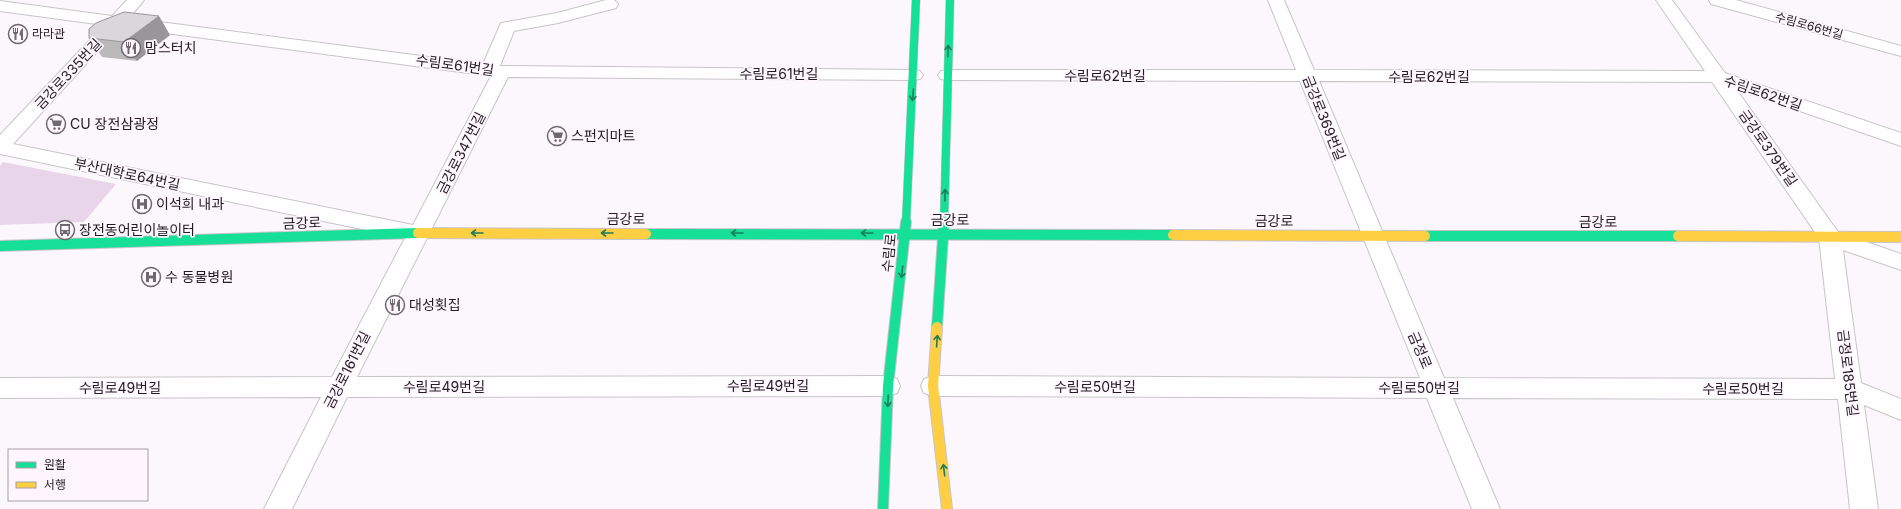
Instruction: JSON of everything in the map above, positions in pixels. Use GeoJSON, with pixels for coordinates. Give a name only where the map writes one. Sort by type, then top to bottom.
{"type":"FeatureCollection","features":[{"type":"Feature","properties":{"kind":"main road","name":"수림로"},"geometry":{"type":"LineString","coordinates":[[884,509],[888,386],[906,234],[906,191],[914,75],[916,0]]}},
{"type":"Feature","properties":{"kind":"main road"},"geometry":{"type":"LineString","coordinates":[[947,509],[933,386],[944,234],[950,0]]}},
{"type":"Feature","properties":{"kind":"main road","name":"금강로"},"geometry":{"type":"LineString","coordinates":[[0,246],[420,234],[1901,237]]}},
{"type":"Feature","properties":{"kind":"street","name":"금강로335번길"},"geometry":{"type":"LineString","coordinates":[[0,148],[136,0]]}},
{"type":"Feature","properties":{"kind":"street","name":"금강로369번길"},"geometry":{"type":"LineString","coordinates":[[1276,0],[1372,236]]}},
{"type":"Feature","properties":{"kind":"street","name":"금강로379번길"},"geometry":{"type":"LineString","coordinates":[[1664,0],[1830,237]]}},
{"type":"Feature","properties":{"kind":"street","name":"수림로66번길"},"geometry":{"type":"LineString","coordinates":[[1717,0],[1901,51]]}},
{"type":"Feature","properties":{"kind":"street","name":"금강로347번길"},"geometry":{"type":"LineString","coordinates":[[420,234],[496,71],[507,27],[558,18],[610,4]]}},
{"type":"Feature","properties":{"kind":"street","name":"수림로61번길"},"geometry":{"type":"LineString","coordinates":[[0,6],[496,71],[914,75]]}},
{"type":"Feature","properties":{"kind":"street","name":"수림로62번길"},"geometry":{"type":"LineString","coordinates":[[947,75],[1718,77],[1901,140]]}},
{"type":"Feature","properties":{"kind":"street","name":"부산대학로64번길"},"geometry":{"type":"LineString","coordinates":[[0,148],[420,234]]}},
{"type":"Feature","properties":{"kind":"street","name":"금강로161번길"},"geometry":{"type":"LineString","coordinates":[[278,509],[338,388],[420,234]]}},
{"type":"Feature","properties":{"kind":"street","name":"금정로"},"geometry":{"type":"LineString","coordinates":[[1372,236],[1486,509]]}},
{"type":"Feature","properties":{"kind":"street"},"geometry":{"type":"LineString","coordinates":[[1830,237],[1901,262]]}},
{"type":"Feature","properties":{"kind":"street","name":"금정로185번길"},"geometry":{"type":"LineString","coordinates":[[1830,237],[1864,509]]}},
{"type":"Feature","properties":{"kind":"street","name":"수림로49번길"},"geometry":{"type":"LineString","coordinates":[[0,388],[888,386]]}},
{"type":"Feature","properties":{"kind":"street","name":"수림로50번길"},"geometry":{"type":"LineString","coordinates":[[933,386],[1850,389],[1901,410]]}},
{"type":"Feature","properties":{"kind":"shaded area"},"geometry":{"type":"Polygon","coordinates":[[[3,162],[116,184],[84,222],[0,225],[0,166],[3,162]]]}},
{"type":"Feature","properties":{"kind":"building"},"geometry":{"type":"Polygon","coordinates":[[[124,12],[159,16],[124,42],[89,38],[89,29],[96,23],[124,12]]]}},
{"type":"Feature","properties":{"kind":"traffic: fast"},"geometry":{"type":"LineString","coordinates":[[883,509],[888,386],[906,233],[916,0]]}},
{"type":"Feature","properties":{"kind":"traffic: fast"},"geometry":{"type":"LineString","coordinates":[[937,327],[944,234],[950,0]]}},
{"type":"Feature","properties":{"kind":"traffic: fast"},"geometry":{"type":"LineString","coordinates":[[0,246],[418,233]]}},
{"type":"Feature","properties":{"kind":"traffic: fast"},"geometry":{"type":"LineString","coordinates":[[646,234],[1173,235]]}},
{"type":"Feature","properties":{"kind":"traffic: fast"},"geometry":{"type":"LineString","coordinates":[[1425,236],[1678,236]]}},
{"type":"Feature","properties":{"kind":"traffic: slow"},"geometry":{"type":"LineString","coordinates":[[418,233],[646,234]]}},
{"type":"Feature","properties":{"kind":"traffic: slow"},"geometry":{"type":"LineString","coordinates":[[1173,235],[1425,236]]}},
{"type":"Feature","properties":{"kind":"traffic: slow"},"geometry":{"type":"LineString","coordinates":[[1678,236],[1901,237]]}},
{"type":"Feature","properties":{"kind":"traffic: slow"},"geometry":{"type":"LineString","coordinates":[[937,327],[933,386],[947,509]]}},
{"type":"Feature","properties":{"kind":"place","name":"라라관"},"geometry":{"type":"Point","coordinates":[18,34]}},
{"type":"Feature","properties":{"kind":"place","name":"맘스터치"},"geometry":{"type":"Point","coordinates":[131,48]}},
{"type":"Feature","properties":{"kind":"place","name":"CU 장전삼광정"},"geometry":{"type":"Point","coordinates":[56,124]}},
{"type":"Feature","properties":{"kind":"place","name":"스펀지마트"},"geometry":{"type":"Point","coordinates":[557,136]}},
{"type":"Feature","properties":{"kind":"place","name":"이석희 내과"},"geometry":{"type":"Point","coordinates":[142,204]}},
{"type":"Feature","properties":{"kind":"place","name":"장전동어린이놀이터"},"geometry":{"type":"Point","coordinates":[65,230]}},
{"type":"Feature","properties":{"kind":"place","name":"수 동물병원"},"geometry":{"type":"Point","coordinates":[151,277]}},
{"type":"Feature","properties":{"kind":"place","name":"대성횟집"},"geometry":{"type":"Point","coordinates":[395,305]}}]}
